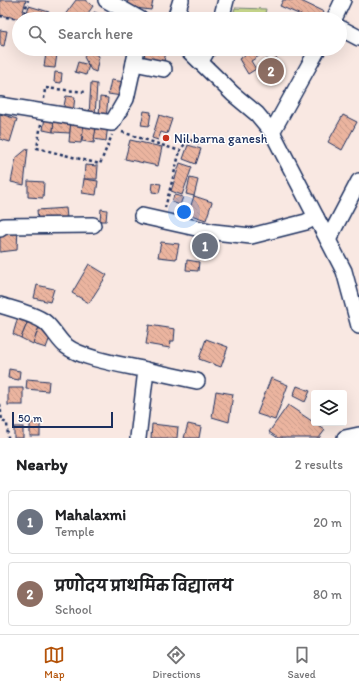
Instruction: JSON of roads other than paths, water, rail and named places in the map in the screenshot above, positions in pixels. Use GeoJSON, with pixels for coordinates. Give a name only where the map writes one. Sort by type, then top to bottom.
{"type":"FeatureCollection","features":[{"type":"Feature","properties":{"kind":"street"},"geometry":{"type":"LineString","coordinates":[[106,0],[124,12]]}},
{"type":"Feature","properties":{"kind":"street"},"geometry":{"type":"LineString","coordinates":[[177,12],[181,0]]}},
{"type":"Feature","properties":{"kind":"street"},"geometry":{"type":"LineString","coordinates":[[223,12],[226,0]]}},
{"type":"Feature","properties":{"kind":"street"},"geometry":{"type":"LineString","coordinates":[[337,12],[343,0]]}},
{"type":"Feature","properties":{"kind":"street"},"geometry":{"type":"LineString","coordinates":[[347,32],[359,38]]}},
{"type":"Feature","properties":{"kind":"street"},"geometry":{"type":"LineString","coordinates":[[0,105],[113,126],[126,98],[136,56],[164,70]]}},
{"type":"Feature","properties":{"kind":"street"},"geometry":{"type":"LineString","coordinates":[[205,56],[233,94],[257,114],[272,132],[344,271],[359,326]]}},
{"type":"Feature","properties":{"kind":"street"},"geometry":{"type":"LineString","coordinates":[[272,132],[314,56]]}},
{"type":"Feature","properties":{"kind":"street"},"geometry":{"type":"LineString","coordinates":[[328,240],[359,181]]}},
{"type":"Feature","properties":{"kind":"street"},"geometry":{"type":"LineString","coordinates":[[142,216],[214,232],[251,236],[306,222],[316,217]]}},
{"type":"Feature","properties":{"kind":"street"},"geometry":{"type":"LineString","coordinates":[[2,224],[93,225]]}},
{"type":"Feature","properties":{"kind":"street"},"geometry":{"type":"LineString","coordinates":[[0,305],[45,321],[57,334],[65,346],[85,355],[196,381]]}},
{"type":"Feature","properties":{"kind":"street"},"geometry":{"type":"LineString","coordinates":[[138,438],[146,370]]}},
{"type":"Feature","properties":{"kind":"street"},"geometry":{"type":"LineString","coordinates":[[345,438],[359,435]]}},
{"type":"Feature","properties":{"kind":"place","name":"प्रणोदय प्राथमिक विद्यालय"},"geometry":{"type":"Point","coordinates":[271,71]}},
{"type":"Feature","properties":{"kind":"place","name":"Nil barna ganesh"},"geometry":{"type":"Point","coordinates":[166,138]}},
{"type":"Feature","properties":{"kind":"place","name":"Mahalaxmi"},"geometry":{"type":"Point","coordinates":[205,246]}}]}
